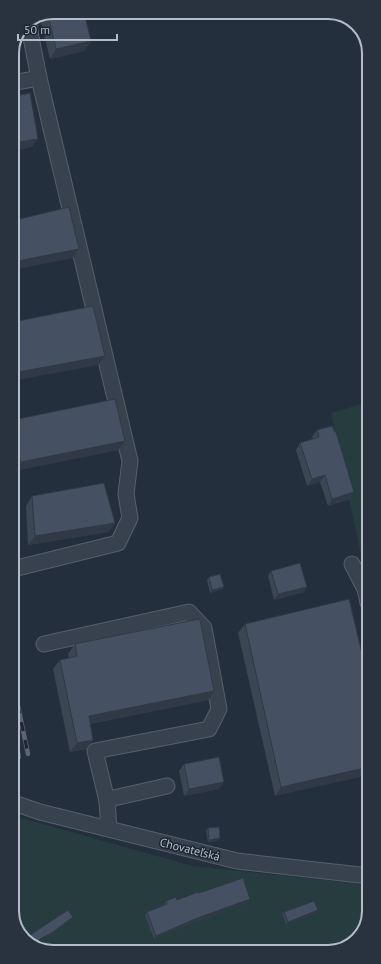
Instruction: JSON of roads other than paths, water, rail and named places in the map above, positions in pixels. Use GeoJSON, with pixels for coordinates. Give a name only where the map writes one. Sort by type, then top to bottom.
{"type":"FeatureCollection","features":[{"type":"Feature","properties":{"kind":"street"},"geometry":{"type":"LineString","coordinates":[[19,568],[118,543],[130,518],[126,494],[130,461],[39,78],[29,29]]}},
{"type":"Feature","properties":{"kind":"street"},"geometry":{"type":"LineString","coordinates":[[19,82],[39,78]]}},
{"type":"Feature","properties":{"kind":"street"},"geometry":{"type":"LineString","coordinates":[[352,564],[362,583]]}},
{"type":"Feature","properties":{"kind":"street"},"geometry":{"type":"LineString","coordinates":[[44,644],[189,612],[204,628],[219,710],[209,729],[95,751],[108,805]]}},
{"type":"Feature","properties":{"kind":"street"},"geometry":{"type":"LineString","coordinates":[[110,828],[107,802],[109,798],[167,786]]}},
{"type":"Feature","properties":{"kind":"street","name":"Chovateľská"},"geometry":{"type":"LineString","coordinates":[[19,803],[41,805],[110,828],[237,861],[362,875]]}},
{"type":"Feature","properties":{"kind":"railway"},"geometry":{"type":"LineString","coordinates":[[19,711],[28,754]]}}]}
